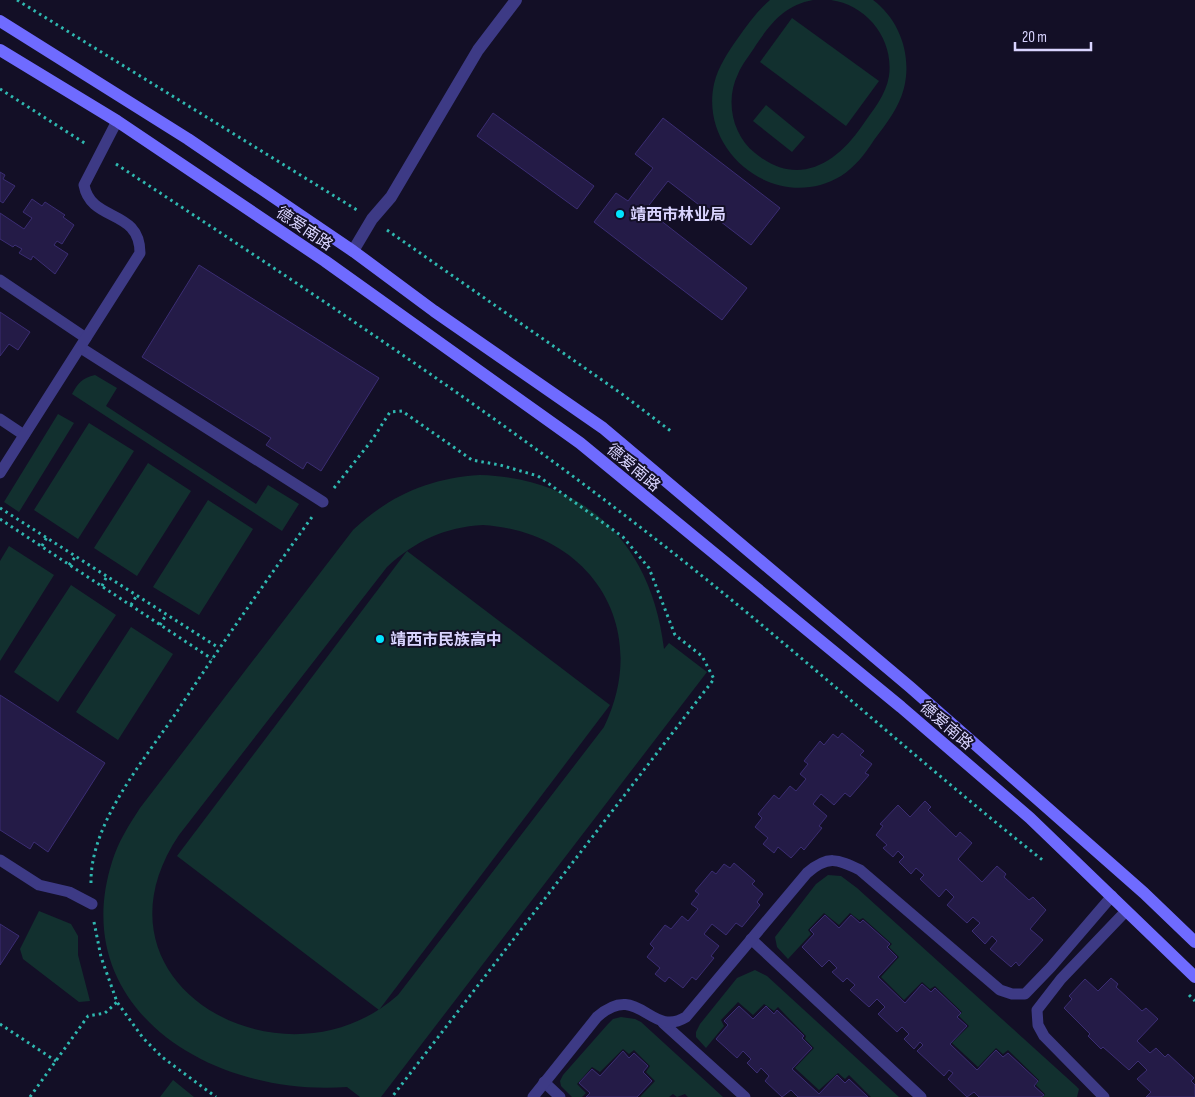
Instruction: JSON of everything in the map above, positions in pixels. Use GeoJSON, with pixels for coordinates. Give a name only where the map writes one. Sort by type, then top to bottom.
{"type":"FeatureCollection","features":[{"type":"Feature","properties":{"kind":"main road","name":"德爱南路"},"geometry":{"type":"LineString","coordinates":[[0,21],[188,139],[353,251],[434,311],[603,428],[910,687],[1144,893],[1195,942]]}},
{"type":"Feature","properties":{"kind":"main road","name":"德爱南路"},"geometry":{"type":"LineString","coordinates":[[0,50],[117,121],[325,261],[580,443],[901,707],[1030,818],[1195,977]]}},
{"type":"Feature","properties":{"kind":"street"},"geometry":{"type":"LineString","coordinates":[[353,251],[372,219],[391,197],[478,50],[516,0]]}},
{"type":"Feature","properties":{"kind":"lane"},"geometry":{"type":"LineString","coordinates":[[0,473],[140,253],[140,241],[134,228],[101,210],[86,196],[84,185],[117,121]]}},
{"type":"Feature","properties":{"kind":"lane"},"geometry":{"type":"LineString","coordinates":[[0,280],[84,343],[323,502]]}},
{"type":"Feature","properties":{"kind":"lane"},"geometry":{"type":"LineString","coordinates":[[0,419],[24,434]]}},
{"type":"Feature","properties":{"kind":"lane"},"geometry":{"type":"LineString","coordinates":[[663,1023],[676,1023],[686,1017],[812,868],[830,859],[843,862],[860,870],[1000,990],[1012,994],[1025,994],[1051,967],[1112,896]]}},
{"type":"Feature","properties":{"kind":"lane"},"geometry":{"type":"LineString","coordinates":[[0,860],[39,885],[69,892],[92,904]]}},
{"type":"Feature","properties":{"kind":"lane"},"geometry":{"type":"LineString","coordinates":[[1104,1097],[1044,1036],[1038,1025],[1037,1010],[1062,979],[1126,910]]}},
{"type":"Feature","properties":{"kind":"lane"},"geometry":{"type":"LineString","coordinates":[[751,939],[921,1097]]}},
{"type":"Feature","properties":{"kind":"lane"},"geometry":{"type":"LineString","coordinates":[[533,1097],[597,1017],[607,1008],[634,1005],[663,1023],[745,1097]]}},
{"type":"Feature","properties":{"kind":"lane"},"geometry":{"type":"LineString","coordinates":[[544,1082],[560,1097]]}},
{"type":"Feature","properties":{"kind":"lane"},"geometry":{"type":"LineString","coordinates":[[1086,1097],[1094,1088]]}},
{"type":"Feature","properties":{"kind":"path"},"geometry":{"type":"LineString","coordinates":[[17,0],[372,219],[622,394],[672,432]]}},
{"type":"Feature","properties":{"kind":"path"},"geometry":{"type":"LineString","coordinates":[[0,89],[330,305],[569,474],[666,548],[833,685],[976,807],[1050,866]]}},
{"type":"Feature","properties":{"kind":"path"},"geometry":{"type":"LineString","coordinates":[[216,1097],[162,1057],[143,1038],[117,1002],[94,927],[91,878],[96,849],[114,805],[219,648],[323,502],[372,440],[390,412],[402,411],[472,460],[500,465],[538,476],[622,537],[649,568],[675,635],[702,656],[714,678],[392,1097]]}},
{"type":"Feature","properties":{"kind":"path"},"geometry":{"type":"LineString","coordinates":[[0,508],[219,648]]}},
{"type":"Feature","properties":{"kind":"path"},"geometry":{"type":"LineString","coordinates":[[0,519],[212,659]]}},
{"type":"Feature","properties":{"kind":"path"},"geometry":{"type":"LineString","coordinates":[[42,546],[47,538]]}},
{"type":"Feature","properties":{"kind":"path"},"geometry":{"type":"LineString","coordinates":[[69,565],[76,556]]}},
{"type":"Feature","properties":{"kind":"path"},"geometry":{"type":"LineString","coordinates":[[102,586],[108,576]]}},
{"type":"Feature","properties":{"kind":"path"},"geometry":{"type":"LineString","coordinates":[[130,605],[137,595]]}},
{"type":"Feature","properties":{"kind":"path"},"geometry":{"type":"LineString","coordinates":[[160,625],[166,615]]}},
{"type":"Feature","properties":{"kind":"path"},"geometry":{"type":"LineString","coordinates":[[1188,994],[1195,1001]]}},
{"type":"Feature","properties":{"kind":"path"},"geometry":{"type":"LineString","coordinates":[[30,1097],[88,1016],[105,1013],[112,1009],[117,1002]]}},
{"type":"Feature","properties":{"kind":"path"},"geometry":{"type":"LineString","coordinates":[[0,1024],[56,1061]]}},
{"type":"Feature","properties":{"kind":"green space"},"geometry":{"type":"Polygon","coordinates":[[[770,0],[813,0],[794,6],[773,22],[740,70],[734,84],[732,106],[736,127],[747,146],[771,163],[786,169],[800,170],[814,167],[840,151],[852,140],[875,108],[885,90],[889,76],[887,49],[875,26],[856,9],[844,3],[831,0],[873,0],[882,8],[897,28],[905,51],[906,76],[904,88],[892,116],[851,169],[841,176],[817,186],[792,188],[769,182],[748,170],[731,154],[719,133],[713,110],[714,84],[721,66],[749,23],[770,0]]]}},
{"type":"Feature","properties":{"kind":"green space"},"geometry":{"type":"Polygon","coordinates":[[[792,18],[879,81],[846,126],[760,62],[792,18]]]}},
{"type":"Feature","properties":{"kind":"green space"},"geometry":{"type":"Polygon","coordinates":[[[766,105],[805,137],[792,152],[753,121],[766,105]]]}},
{"type":"Feature","properties":{"kind":"green space"},"geometry":{"type":"Polygon","coordinates":[[[95,375],[117,388],[106,406],[256,504],[268,485],[299,504],[282,531],[72,394],[81,382],[95,375]]]}},
{"type":"Feature","properties":{"kind":"green space"},"geometry":{"type":"Polygon","coordinates":[[[58,414],[74,423],[19,512],[4,502],[58,414]]]}},
{"type":"Feature","properties":{"kind":"green space"},"geometry":{"type":"Polygon","coordinates":[[[89,423],[134,451],[78,539],[34,510],[89,423]]]}},
{"type":"Feature","properties":{"kind":"green space"},"geometry":{"type":"Polygon","coordinates":[[[148,463],[191,491],[137,576],[94,548],[148,463]]]}},
{"type":"Feature","properties":{"kind":"green space"},"geometry":{"type":"Polygon","coordinates":[[[480,475],[518,479],[552,489],[582,504],[607,524],[628,549],[645,578],[657,612],[664,649],[669,643],[707,672],[381,1097],[360,1097],[347,1087],[295,1086],[244,1076],[199,1058],[160,1032],[129,999],[110,959],[103,913],[112,862],[117,848],[140,808],[353,530],[381,507],[396,498],[427,485],[461,477],[480,475]],[[483,525],[443,532],[408,550],[387,567],[179,835],[155,889],[155,937],[174,978],[208,1009],[252,1028],[302,1034],[352,1024],[398,995],[604,727],[617,690],[621,655],[615,621],[602,592],[581,566],[554,546],[521,532],[483,525]]]}},
{"type":"Feature","properties":{"kind":"green space"},"geometry":{"type":"Polygon","coordinates":[[[208,500],[253,529],[199,615],[153,587],[208,500]]]}},
{"type":"Feature","properties":{"kind":"green space"},"geometry":{"type":"Polygon","coordinates":[[[9,546],[54,575],[0,661],[0,561],[9,546]]]}},
{"type":"Feature","properties":{"kind":"green space"},"geometry":{"type":"Polygon","coordinates":[[[407,551],[610,705],[379,1010],[177,856],[407,551]]]}},
{"type":"Feature","properties":{"kind":"green space"},"geometry":{"type":"Polygon","coordinates":[[[71,585],[116,615],[58,702],[14,672],[71,585]]]}},
{"type":"Feature","properties":{"kind":"green space"},"geometry":{"type":"Polygon","coordinates":[[[131,627],[173,654],[118,740],[76,712],[131,627]]]}},
{"type":"Feature","properties":{"kind":"green space"},"geometry":{"type":"Polygon","coordinates":[[[828,875],[841,876],[857,888],[1076,1086],[1079,1089],[1077,1097],[1043,1097],[1045,1094],[1036,1085],[1039,1080],[1008,1050],[1003,1054],[996,1048],[978,1067],[952,1043],[969,1026],[959,1016],[962,1012],[935,986],[930,989],[922,982],[904,1000],[881,977],[899,957],[889,947],[892,944],[863,918],[859,920],[850,913],[839,925],[824,913],[808,930],[811,934],[788,959],[777,947],[775,937],[816,884],[828,875]]]}},
{"type":"Feature","properties":{"kind":"green space"},"geometry":{"type":"Polygon","coordinates":[[[39,911],[71,924],[78,936],[78,955],[90,1001],[79,1002],[23,959],[20,949],[39,911]]]}},
{"type":"Feature","properties":{"kind":"green space"},"geometry":{"type":"Polygon","coordinates":[[[755,970],[767,976],[899,1097],[871,1097],[849,1075],[845,1079],[838,1073],[819,1090],[795,1068],[814,1048],[805,1039],[806,1036],[778,1007],[774,1011],[764,1004],[753,1015],[738,1002],[721,1020],[724,1026],[706,1048],[696,1037],[700,1024],[737,978],[755,970]]]}},
{"type":"Feature","properties":{"kind":"green space"},"geometry":{"type":"Polygon","coordinates":[[[621,1017],[641,1022],[723,1097],[688,1097],[685,1094],[677,1097],[673,1094],[669,1097],[640,1097],[655,1081],[646,1072],[650,1066],[634,1050],[629,1054],[623,1049],[600,1072],[592,1067],[577,1084],[586,1093],[582,1097],[572,1097],[561,1086],[560,1081],[563,1075],[613,1019],[621,1017]]]}},
{"type":"Feature","properties":{"kind":"green space"},"geometry":{"type":"Polygon","coordinates":[[[173,1080],[194,1097],[160,1097],[173,1080]]]}},
{"type":"Feature","properties":{"kind":"building"},"geometry":{"type":"Polygon","coordinates":[[[493,113],[594,186],[577,209],[477,136],[493,113]]]}},
{"type":"Feature","properties":{"kind":"building"},"geometry":{"type":"Polygon","coordinates":[[[663,118],[780,208],[751,245],[668,181],[646,209],[747,288],[722,320],[594,222],[616,193],[628,201],[653,168],[635,154],[663,118]]]}},
{"type":"Feature","properties":{"kind":"building"},"geometry":{"type":"Polygon","coordinates":[[[0,172],[5,175],[3,179],[15,186],[3,203],[0,201],[0,172]]]}},
{"type":"Feature","properties":{"kind":"building"},"geometry":{"type":"Polygon","coordinates":[[[32,199],[42,206],[45,202],[65,215],[63,217],[74,225],[62,244],[57,241],[54,245],[68,254],[55,274],[33,256],[31,260],[19,253],[22,249],[15,245],[13,247],[0,239],[0,213],[24,229],[32,218],[23,212],[32,199]]]}},
{"type":"Feature","properties":{"kind":"building"},"geometry":{"type":"Polygon","coordinates":[[[199,265],[379,378],[321,471],[307,462],[303,469],[266,445],[271,438],[142,357],[199,265]]]}},
{"type":"Feature","properties":{"kind":"building"},"geometry":{"type":"Polygon","coordinates":[[[0,312],[30,332],[18,350],[9,344],[0,356],[0,312]]]}},
{"type":"Feature","properties":{"kind":"building"},"geometry":{"type":"Polygon","coordinates":[[[0,695],[105,763],[48,852],[34,842],[30,849],[0,830],[0,695]]]}},
{"type":"Feature","properties":{"kind":"building"},"geometry":{"type":"Polygon","coordinates":[[[842,733],[864,751],[860,755],[872,764],[865,773],[869,775],[850,797],[845,793],[834,805],[821,794],[813,804],[827,816],[819,826],[822,828],[804,850],[801,847],[791,858],[778,847],[774,853],[763,844],[768,838],[755,827],[762,818],[758,814],[774,795],[779,799],[790,786],[796,791],[806,779],[800,774],[808,764],[804,761],[820,741],[824,745],[833,734],[838,738],[842,733]]]}},
{"type":"Feature","properties":{"kind":"building"},"geometry":{"type":"Polygon","coordinates":[[[925,801],[931,807],[928,810],[956,837],[960,832],[972,843],[958,859],[982,882],[997,866],[1006,874],[1004,877],[1029,900],[1033,897],[1046,910],[1030,929],[1043,940],[1019,966],[1016,962],[1011,967],[990,949],[997,941],[992,936],[985,944],[972,931],[980,923],[973,917],[967,923],[947,905],[954,897],[946,889],[939,897],[920,879],[924,875],[916,868],[911,874],[899,862],[904,857],[898,851],[893,857],[883,848],[887,845],[876,835],[883,826],[880,824],[898,805],[910,817],[925,801]]]}},
{"type":"Feature","properties":{"kind":"building"},"geometry":{"type":"Polygon","coordinates":[[[734,863],[755,881],[752,884],[763,894],[757,902],[760,905],[742,927],[736,923],[726,935],[712,924],[704,934],[719,946],[711,956],[714,958],[696,980],[692,977],[683,988],[669,977],[665,982],[655,974],[660,968],[647,957],[654,948],[650,944],[665,925],[671,929],[682,916],[688,921],[698,909],[691,904],[699,894],[695,891],[712,871],[716,874],[724,864],[730,868],[734,863]]]}},
{"type":"Feature","properties":{"kind":"building"},"geometry":{"type":"Polygon","coordinates":[[[825,915],[839,928],[851,915],[860,923],[863,920],[890,944],[887,947],[897,957],[878,977],[905,1003],[922,984],[931,992],[935,988],[961,1013],[957,1017],[967,1026],[950,1044],[977,1070],[996,1050],[1003,1057],[1008,1053],[1038,1081],[1034,1086],[1044,1095],[1041,1097],[979,1097],[974,1092],[967,1097],[948,1079],[953,1073],[949,1070],[944,1076],[917,1051],[923,1045],[920,1042],[914,1049],[904,1039],[909,1034],[902,1027],[897,1032],[878,1014],[885,1007],[877,999],[869,1007],[850,990],[855,985],[847,978],[843,982],[832,972],[837,968],[829,960],[822,967],[802,947],[814,934],[810,930],[825,915]]]}},
{"type":"Feature","properties":{"kind":"building"},"geometry":{"type":"Polygon","coordinates":[[[0,924],[19,936],[0,965],[0,924]]]}},
{"type":"Feature","properties":{"kind":"building"},"geometry":{"type":"Polygon","coordinates":[[[1111,978],[1118,984],[1116,987],[1142,1011],[1146,1008],[1158,1019],[1137,1041],[1150,1053],[1156,1048],[1165,1057],[1168,1054],[1194,1078],[1191,1081],[1195,1085],[1195,1097],[1146,1097],[1151,1092],[1137,1079],[1147,1070],[1138,1061],[1129,1070],[1103,1047],[1101,1049],[1088,1036],[1090,1034],[1064,1008],[1072,999],[1069,996],[1085,979],[1098,991],[1111,978]]]}},
{"type":"Feature","properties":{"kind":"building"},"geometry":{"type":"Polygon","coordinates":[[[739,1006],[753,1019],[766,1006],[774,1014],[777,1010],[804,1036],[802,1038],[812,1048],[792,1069],[819,1094],[837,1075],[845,1083],[849,1079],[868,1097],[798,1097],[791,1090],[782,1097],[765,1081],[769,1076],[761,1068],[757,1073],[747,1063],[751,1059],[743,1051],[737,1058],[716,1039],[728,1025],[724,1021],[739,1006]]]}},
{"type":"Feature","properties":{"kind":"building"},"geometry":{"type":"Polygon","coordinates":[[[623,1051],[629,1058],[634,1053],[648,1066],[643,1072],[652,1081],[637,1097],[586,1097],[590,1093],[579,1083],[592,1069],[600,1076],[623,1051]]]}},
{"type":"Feature","properties":{"kind":"place","name":"靖西市林业局"},"geometry":{"type":"Point","coordinates":[620,214]}},
{"type":"Feature","properties":{"kind":"place","name":"靖西市民族高中"},"geometry":{"type":"Point","coordinates":[380,639]}}]}
